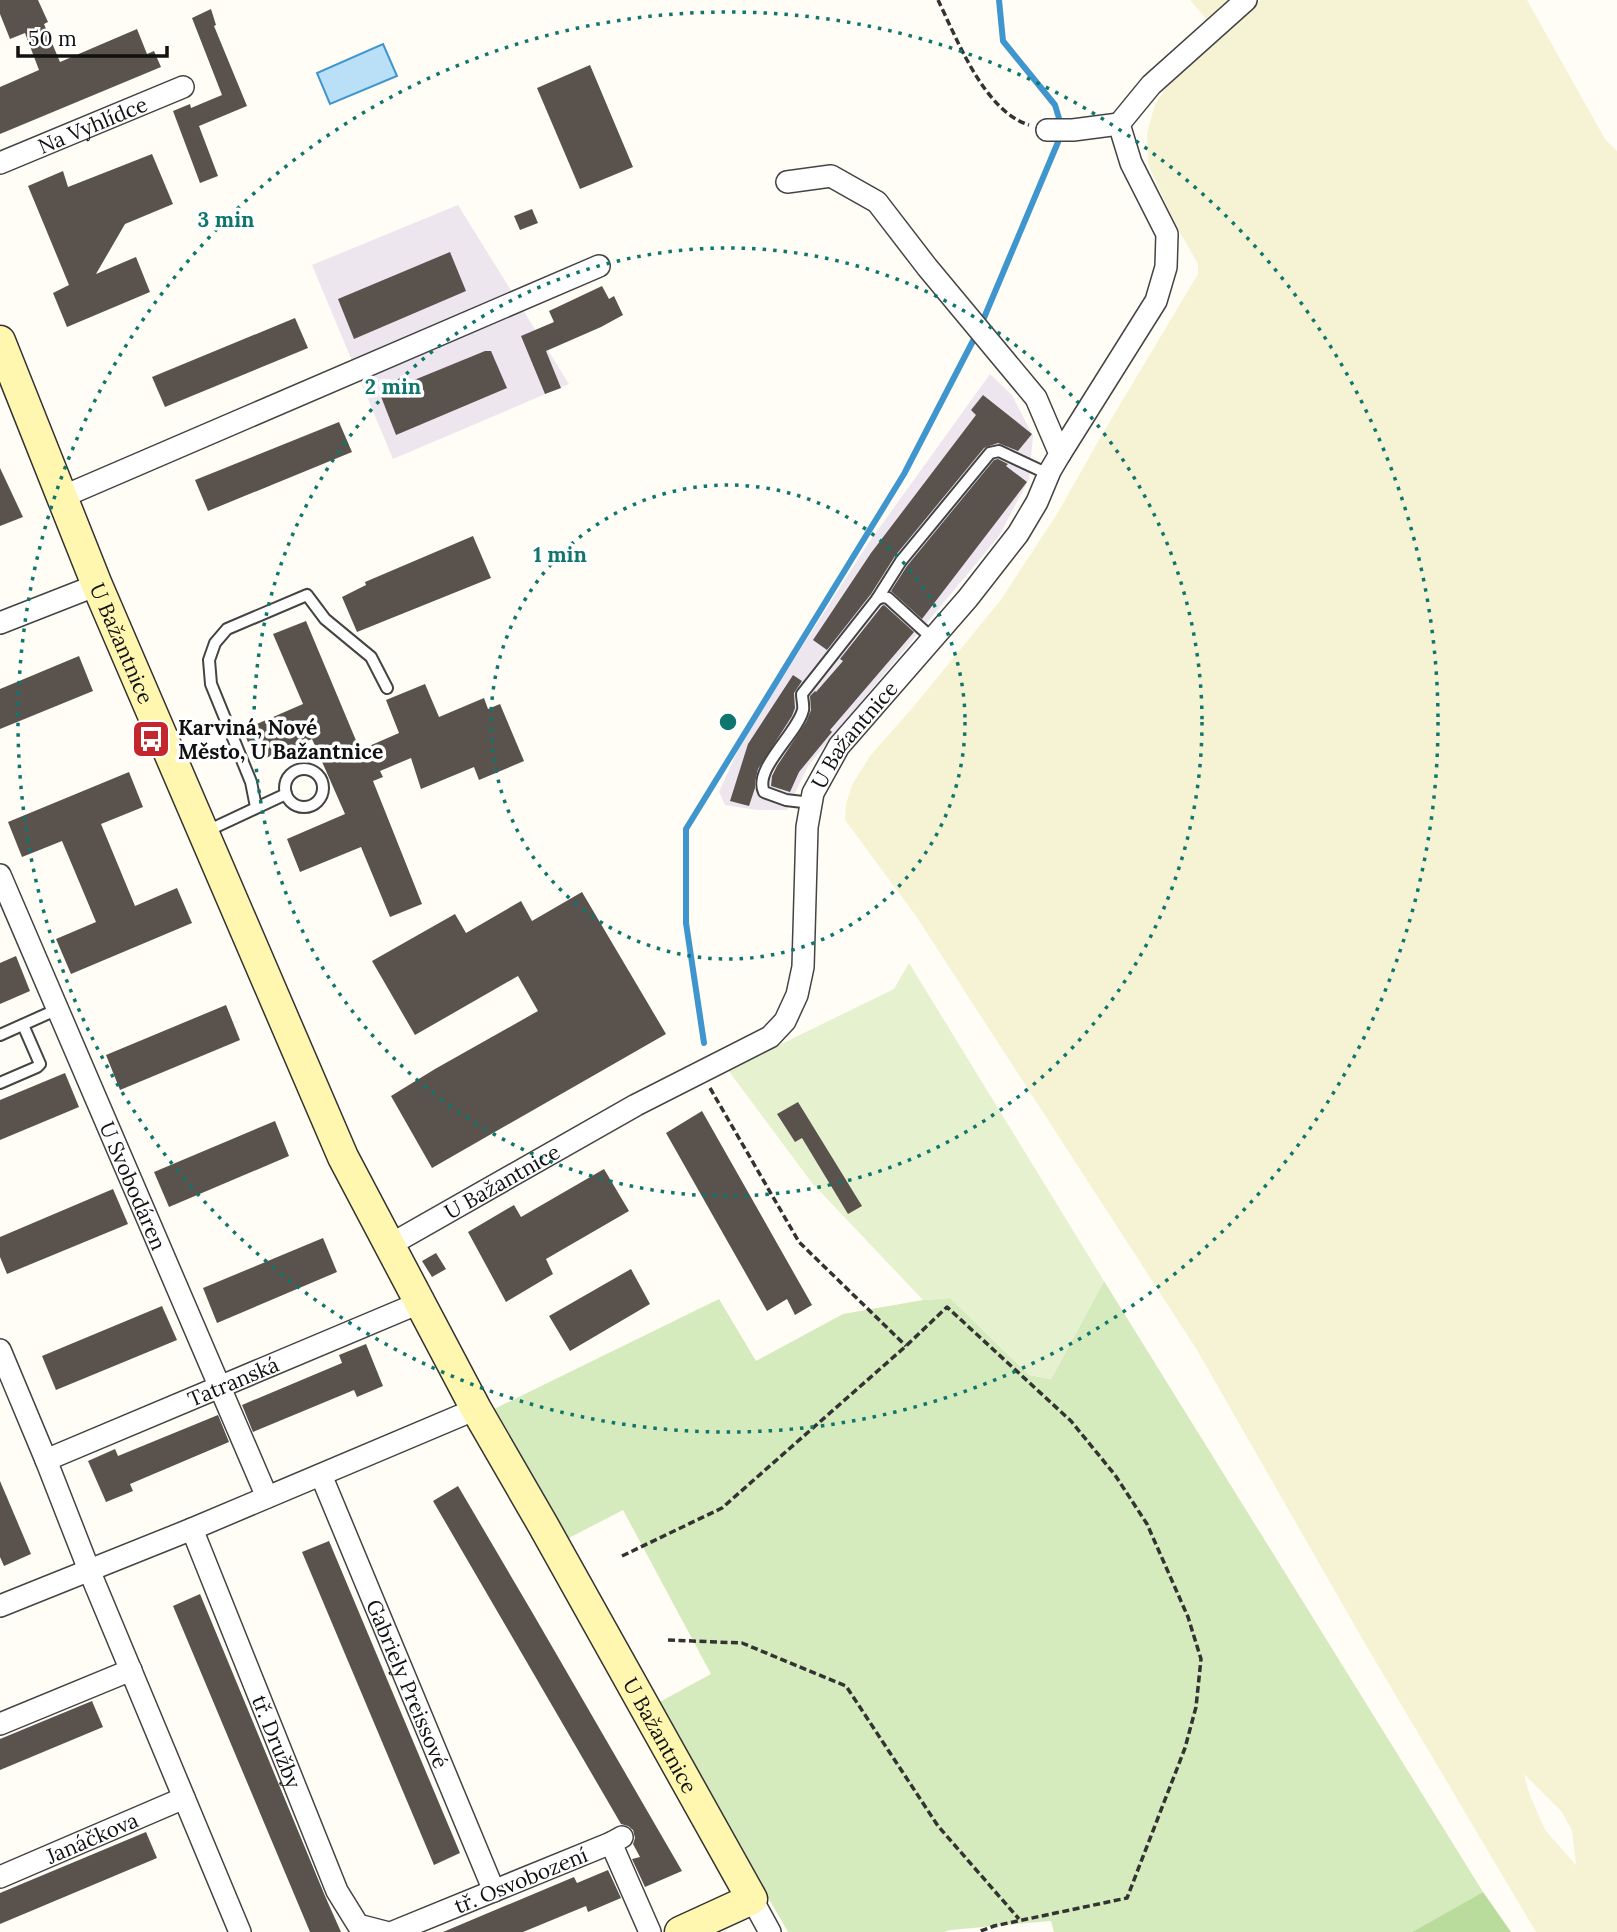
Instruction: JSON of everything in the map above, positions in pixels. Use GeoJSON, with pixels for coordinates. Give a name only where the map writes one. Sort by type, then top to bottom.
{"type":"FeatureCollection","features":[{"type":"Feature","properties":{"kind":"street"},"geometry":{"type":"LineString","coordinates":[[1047,130],[1073,130],[1119,124],[1151,85],[1246,0]]}},
{"type":"Feature","properties":{"kind":"street","name":"Na Vyhlídce"},"geometry":{"type":"LineString","coordinates":[[0,163],[183,87]]}},
{"type":"Feature","properties":{"kind":"street","name":"U Bažantnice"},"geometry":{"type":"LineString","coordinates":[[388,1246],[636,1105],[770,1037],[785,1021],[797,995],[803,967],[807,827],[813,793],[839,746],[968,598],[1018,534],[1037,502],[1048,474],[1156,301],[1166,267],[1167,234],[1131,163],[1119,124]]}},
{"type":"Feature","properties":{"kind":"street"},"geometry":{"type":"LineString","coordinates":[[787,182],[831,176],[877,202],[1036,398],[1060,454]]}},
{"type":"Feature","properties":{"kind":"street"},"geometry":{"type":"LineString","coordinates":[[62,498],[599,266]]}},
{"type":"Feature","properties":{"kind":"street","name":"U Bažantnice"},"geometry":{"type":"LineString","coordinates":[[0,341],[97,585],[343,1157],[476,1409],[770,1932]]}},
{"type":"Feature","properties":{"kind":"street"},"geometry":{"type":"LineString","coordinates":[[0,623],[97,585]]}},
{"type":"Feature","properties":{"kind":"street","name":"U Svobodáren"},"geometry":{"type":"LineString","coordinates":[[0,875],[267,1497]]}},
{"type":"Feature","properties":{"kind":"street","name":"Tatranská"},"geometry":{"type":"LineString","coordinates":[[46,1460],[419,1303]]}},
{"type":"Feature","properties":{"kind":"street"},"geometry":{"type":"LineString","coordinates":[[0,1350],[239,1932]]}},
{"type":"Feature","properties":{"kind":"street"},"geometry":{"type":"LineString","coordinates":[[0,1606],[192,1529],[476,1409]]}},
{"type":"Feature","properties":{"kind":"street","name":"Gabriely Preissové"},"geometry":{"type":"LineString","coordinates":[[321,1475],[494,1891]]}},
{"type":"Feature","properties":{"kind":"street","name":"tř. Družby"},"geometry":{"type":"LineString","coordinates":[[192,1529],[337,1891],[358,1925],[385,1932]]}},
{"type":"Feature","properties":{"kind":"street"},"geometry":{"type":"LineString","coordinates":[[0,1724],[131,1670]]}},
{"type":"Feature","properties":{"kind":"street","name":"Janáčkova"},"geometry":{"type":"LineString","coordinates":[[0,1877],[184,1798]]}},
{"type":"Feature","properties":{"kind":"street","name":"tř. Osvobození"},"geometry":{"type":"LineString","coordinates":[[393,1932],[616,1840],[650,1932]]}},
{"type":"Feature","properties":{"kind":"street"},"geometry":{"type":"LineString","coordinates":[[680,1932],[752,1899]]}},
{"type":"Feature","properties":{"kind":"lane"},"geometry":{"type":"LineString","coordinates":[[811,803],[786,800],[764,792],[762,787],[766,769],[792,731],[803,709],[802,694],[877,599],[901,561],[990,453],[999,451],[1048,474]]}},
{"type":"Feature","properties":{"kind":"lane"},"geometry":{"type":"LineString","coordinates":[[256,807],[251,782],[211,684],[209,660],[215,643],[227,629],[307,595],[325,619],[372,657],[387,688]]}},
{"type":"Feature","properties":{"kind":"lane"},"geometry":{"type":"LineString","coordinates":[[877,599],[888,598],[933,639]]}},
{"type":"Feature","properties":{"kind":"lane"},"geometry":{"type":"LineString","coordinates":[[204,832],[286,794]]}},
{"type":"Feature","properties":{"kind":"lane"},"geometry":{"type":"LineString","coordinates":[[0,1035],[58,1009]]}},
{"type":"Feature","properties":{"kind":"lane"},"geometry":{"type":"LineString","coordinates":[[0,1083],[40,1064],[23,1025]]}},
{"type":"Feature","properties":{"kind":"path"},"geometry":{"type":"LineString","coordinates":[[938,0],[974,73],[997,104],[1022,122],[1047,130]]}},
{"type":"Feature","properties":{"kind":"path"},"geometry":{"type":"LineString","coordinates":[[700,1071],[799,1242],[906,1346]]}},
{"type":"Feature","properties":{"kind":"path"},"geometry":{"type":"LineString","coordinates":[[622,1556],[722,1508],[947,1307],[1071,1421],[1115,1475],[1147,1524],[1188,1617],[1201,1659],[1196,1707],[1185,1748],[1127,1898],[1020,1920],[978,1932]]}},
{"type":"Feature","properties":{"kind":"path"},"geometry":{"type":"LineString","coordinates":[[668,1640],[742,1643],[846,1686],[938,1826],[1020,1920]]}},
{"type":"Feature","properties":{"kind":"shaded area"},"geometry":{"type":"Polygon","coordinates":[[[1190,0],[1233,0],[1215,17],[1207,20],[1190,0]]]}},
{"type":"Feature","properties":{"kind":"shaded area"},"geometry":{"type":"Polygon","coordinates":[[[1261,0],[1527,0],[1605,139],[1617,151],[1617,1932],[1536,1932],[1367,1647],[1197,1350],[916,916],[845,820],[846,804],[852,785],[870,756],[1000,601],[1057,514],[1198,274],[1198,264],[1174,222],[1148,164],[1147,133],[1155,104],[1166,88],[1261,0]],[[1524,1774],[1545,1830],[1576,1865],[1572,1831],[1562,1812],[1524,1774]]]}},
{"type":"Feature","properties":{"kind":"shaded area"},"geometry":{"type":"Polygon","coordinates":[[[458,205],[569,384],[393,459],[312,265],[458,205]]]}},
{"type":"Feature","properties":{"kind":"shaded area"},"geometry":{"type":"Polygon","coordinates":[[[990,374],[1012,395],[1033,436],[1029,479],[999,536],[808,766],[787,810],[757,810],[725,805],[719,792],[742,741],[867,545],[990,374]]]}},
{"type":"Feature","properties":{"kind":"green space"},"geometry":{"type":"Polygon","coordinates":[[[909,963],[1104,1281],[1051,1379],[1029,1375],[950,1298],[923,1300],[812,1183],[728,1070],[894,989],[909,963]]]}},
{"type":"Feature","properties":{"kind":"green space"},"geometry":{"type":"Polygon","coordinates":[[[1104,1281],[1483,1892],[1412,1932],[1054,1932],[1051,1921],[944,1932],[788,1932],[656,1704],[711,1674],[623,1510],[567,1539],[494,1409],[719,1299],[756,1361],[843,1314],[950,1298],[1029,1375],[1051,1379],[1104,1281]]]}},
{"type":"Feature","properties":{"kind":"green space"},"geometry":{"type":"Polygon","coordinates":[[[1483,1892],[1511,1932],[1412,1932],[1483,1892]]]}},
{"type":"Feature","properties":{"kind":"water"},"geometry":{"type":"Polygon","coordinates":[[[383,44],[397,76],[330,104],[317,73],[383,44]]]}},
{"type":"Feature","properties":{"kind":"building"},"geometry":{"type":"Polygon","coordinates":[[[0,0],[38,0],[48,22],[44,24],[60,62],[137,29],[147,54],[154,51],[161,67],[0,134],[0,87],[39,70],[25,33],[10,39],[0,14],[0,0]]]}},
{"type":"Feature","properties":{"kind":"building"},"geometry":{"type":"Polygon","coordinates":[[[211,9],[216,25],[214,26],[247,106],[199,126],[218,176],[200,183],[173,111],[190,104],[191,108],[222,95],[192,18],[211,9]]]}},
{"type":"Feature","properties":{"kind":"building"},"geometry":{"type":"Polygon","coordinates":[[[590,65],[633,167],[580,189],[537,88],[590,65]]]}},
{"type":"Feature","properties":{"kind":"building"},"geometry":{"type":"Polygon","coordinates":[[[152,154],[173,204],[125,224],[96,274],[136,257],[150,292],[67,327],[53,293],[69,285],[28,186],[63,171],[68,187],[152,154]]]}},
{"type":"Feature","properties":{"kind":"building"},"geometry":{"type":"Polygon","coordinates":[[[532,209],[538,223],[520,230],[514,216],[532,209]]]}},
{"type":"Feature","properties":{"kind":"building"},"geometry":{"type":"Polygon","coordinates":[[[450,252],[466,291],[354,339],[338,299],[450,252]]]}},
{"type":"Feature","properties":{"kind":"building"},"geometry":{"type":"Polygon","coordinates":[[[602,286],[609,299],[614,296],[623,315],[546,351],[561,388],[545,394],[521,336],[554,322],[549,311],[602,286]]]}},
{"type":"Feature","properties":{"kind":"building"},"geometry":{"type":"Polygon","coordinates":[[[295,318],[308,348],[165,407],[152,377],[295,318]]]}},
{"type":"Feature","properties":{"kind":"building"},"geometry":{"type":"Polygon","coordinates":[[[485,351],[491,351],[507,388],[396,435],[380,394],[485,351]]]}},
{"type":"Feature","properties":{"kind":"building"},"geometry":{"type":"Polygon","coordinates":[[[983,395],[1032,434],[1018,451],[998,443],[984,448],[895,556],[871,594],[827,650],[813,640],[871,553],[976,415],[971,410],[983,395]]]}},
{"type":"Feature","properties":{"kind":"building"},"geometry":{"type":"Polygon","coordinates":[[[339,422],[352,452],[208,511],[195,480],[339,422]]]}},
{"type":"Feature","properties":{"kind":"building"},"geometry":{"type":"Polygon","coordinates":[[[994,460],[1008,464],[1006,466],[1027,482],[922,619],[891,591],[907,566],[994,460]]]}},
{"type":"Feature","properties":{"kind":"building"},"geometry":{"type":"Polygon","coordinates":[[[0,468],[23,517],[0,526],[0,468]]]}},
{"type":"Feature","properties":{"kind":"building"},"geometry":{"type":"Polygon","coordinates":[[[473,536],[491,578],[357,632],[342,597],[366,585],[365,582],[473,536]]]}},
{"type":"Feature","properties":{"kind":"building"},"geometry":{"type":"Polygon","coordinates":[[[884,605],[914,632],[830,730],[832,732],[799,772],[790,792],[771,786],[777,766],[806,722],[811,710],[810,696],[843,661],[840,659],[884,605]]]}},
{"type":"Feature","properties":{"kind":"building"},"geometry":{"type":"Polygon","coordinates":[[[306,621],[360,750],[399,733],[386,700],[425,684],[439,717],[484,698],[488,709],[500,704],[524,761],[479,780],[474,767],[421,789],[411,758],[380,771],[383,777],[373,781],[422,904],[390,917],[361,847],[300,872],[287,839],[345,814],[312,739],[256,762],[243,730],[303,704],[273,634],[306,621]]]}},
{"type":"Feature","properties":{"kind":"building"},"geometry":{"type":"Polygon","coordinates":[[[79,656],[93,691],[0,729],[0,689],[79,656]]]}},
{"type":"Feature","properties":{"kind":"building"},"geometry":{"type":"Polygon","coordinates":[[[793,675],[802,681],[794,693],[795,708],[758,769],[749,806],[730,801],[748,744],[793,675]]]}},
{"type":"Feature","properties":{"kind":"building"},"geometry":{"type":"Polygon","coordinates":[[[129,772],[143,807],[101,824],[135,906],[177,888],[192,923],[71,974],[56,939],[96,922],[62,841],[22,857],[8,822],[129,772]]]}},
{"type":"Feature","properties":{"kind":"building"},"geometry":{"type":"Polygon","coordinates":[[[582,892],[666,1034],[432,1168],[391,1096],[538,1011],[518,976],[415,1035],[372,961],[455,914],[466,933],[521,901],[532,921],[582,892]]]}},
{"type":"Feature","properties":{"kind":"building"},"geometry":{"type":"Polygon","coordinates":[[[16,956],[30,991],[0,1004],[0,963],[16,956]]]}},
{"type":"Feature","properties":{"kind":"building"},"geometry":{"type":"Polygon","coordinates":[[[226,1005],[240,1040],[120,1090],[106,1055],[226,1005]]]}},
{"type":"Feature","properties":{"kind":"building"},"geometry":{"type":"Polygon","coordinates":[[[65,1073],[79,1107],[0,1140],[0,1100],[65,1073]]]}},
{"type":"Feature","properties":{"kind":"building"},"geometry":{"type":"Polygon","coordinates":[[[798,1102],[862,1206],[848,1214],[802,1138],[795,1142],[777,1114],[798,1102]]]}},
{"type":"Feature","properties":{"kind":"building"},"geometry":{"type":"Polygon","coordinates":[[[702,1111],[812,1305],[795,1315],[787,1299],[767,1311],[666,1133],[702,1111]]]}},
{"type":"Feature","properties":{"kind":"building"},"geometry":{"type":"Polygon","coordinates":[[[275,1121],[289,1156],[169,1207],[154,1172],[275,1121]]]}},
{"type":"Feature","properties":{"kind":"building"},"geometry":{"type":"Polygon","coordinates":[[[604,1169],[629,1211],[546,1259],[553,1274],[506,1302],[468,1232],[514,1205],[521,1217],[604,1169]]]}},
{"type":"Feature","properties":{"kind":"building"},"geometry":{"type":"Polygon","coordinates":[[[113,1189],[128,1224],[7,1274],[0,1257],[0,1237],[113,1189]]]}},
{"type":"Feature","properties":{"kind":"building"},"geometry":{"type":"Polygon","coordinates":[[[323,1238],[337,1272],[217,1323],[203,1288],[323,1238]]]}},
{"type":"Feature","properties":{"kind":"building"},"geometry":{"type":"Polygon","coordinates":[[[436,1253],[446,1269],[432,1277],[422,1261],[436,1253]]]}},
{"type":"Feature","properties":{"kind":"building"},"geometry":{"type":"Polygon","coordinates":[[[631,1269],[650,1304],[570,1351],[549,1316],[631,1269]]]}},
{"type":"Feature","properties":{"kind":"building"},"geometry":{"type":"Polygon","coordinates":[[[162,1306],[177,1340],[56,1390],[42,1356],[162,1306]]]}},
{"type":"Feature","properties":{"kind":"building"},"geometry":{"type":"Polygon","coordinates":[[[366,1344],[383,1386],[357,1397],[354,1390],[253,1432],[242,1405],[342,1363],[339,1355],[366,1344]]]}},
{"type":"Feature","properties":{"kind":"building"},"geometry":{"type":"Polygon","coordinates":[[[218,1415],[229,1442],[130,1484],[133,1491],[106,1502],[88,1461],[115,1449],[118,1456],[218,1415]]]}},
{"type":"Feature","properties":{"kind":"building"},"geometry":{"type":"Polygon","coordinates":[[[0,1481],[31,1554],[4,1566],[0,1557],[0,1481]]]}},
{"type":"Feature","properties":{"kind":"building"},"geometry":{"type":"Polygon","coordinates":[[[458,1486],[682,1871],[645,1887],[632,1859],[640,1857],[633,1844],[633,1830],[621,1824],[433,1501],[458,1486]]]}},
{"type":"Feature","properties":{"kind":"building"},"geometry":{"type":"Polygon","coordinates":[[[329,1541],[460,1853],[434,1865],[302,1552],[329,1541]]]}},
{"type":"Feature","properties":{"kind":"building"},"geometry":{"type":"Polygon","coordinates":[[[200,1594],[341,1932],[310,1932],[173,1606],[200,1594]]]}},
{"type":"Feature","properties":{"kind":"building"},"geometry":{"type":"Polygon","coordinates":[[[92,1701],[103,1727],[0,1770],[0,1739],[92,1701]]]}},
{"type":"Feature","properties":{"kind":"building"},"geometry":{"type":"Polygon","coordinates":[[[146,1832],[157,1858],[0,1924],[0,1893],[146,1832]]]}},
{"type":"Feature","properties":{"kind":"building"},"geometry":{"type":"Polygon","coordinates":[[[608,1870],[621,1898],[588,1912],[586,1906],[523,1932],[443,1932],[574,1877],[577,1883],[608,1870]]]}},
{"type":"Feature","properties":{"kind":"waterway"},"geometry":{"type":"LineString","coordinates":[[999,0],[1003,41],[1055,105],[1061,125]]}},
{"type":"Feature","properties":{"kind":"waterway"},"geometry":{"type":"LineString","coordinates":[[981,325],[1061,135]]}},
{"type":"Feature","properties":{"kind":"waterway"},"geometry":{"type":"LineString","coordinates":[[704,1043],[686,923],[686,829],[904,474],[976,335]]}},
{"type":"Feature","properties":{"kind":"place","name":"Karviná, Nové Město, U Bažantnice"},"geometry":{"type":"Point","coordinates":[151,739]}}]}
